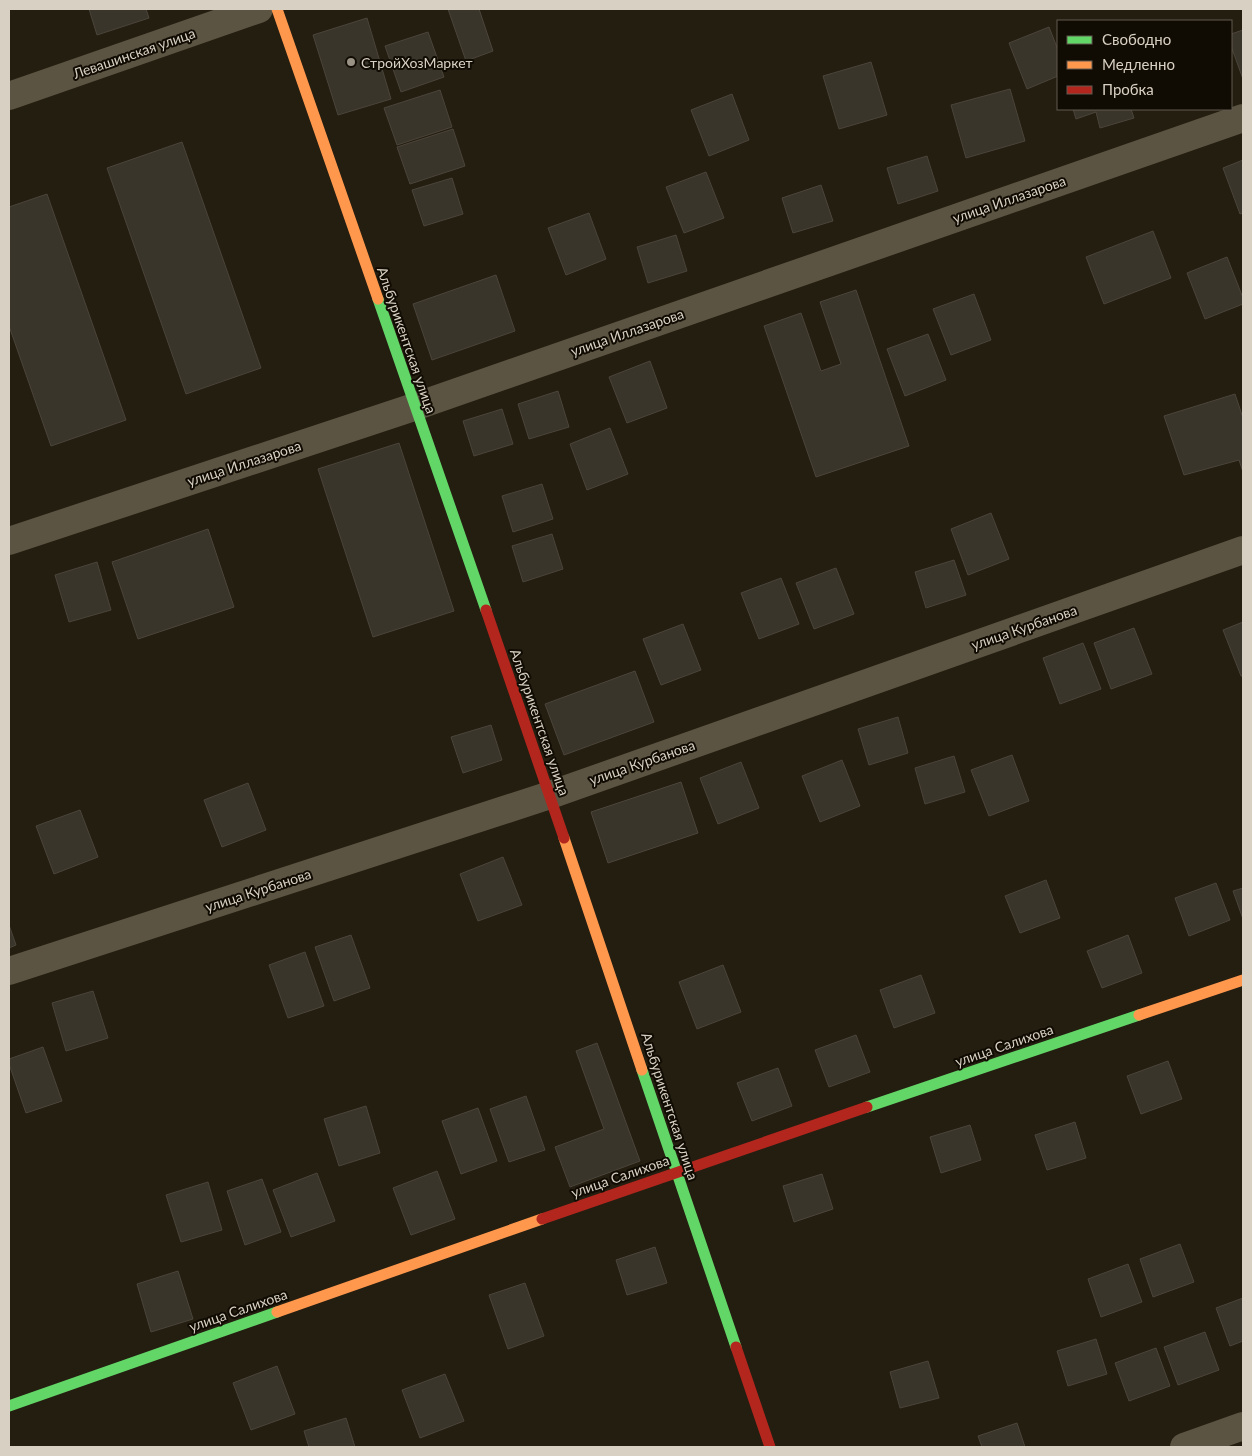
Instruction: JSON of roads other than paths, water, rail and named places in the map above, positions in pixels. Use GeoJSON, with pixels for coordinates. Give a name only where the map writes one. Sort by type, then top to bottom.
{"type":"FeatureCollection","features":[{"type":"Feature","properties":{"kind":"street","name":"Левашинская улица"},"geometry":{"type":"LineString","coordinates":[[9,96],[260,9]]}},
{"type":"Feature","properties":{"kind":"street","name":"Альбурикентская улица"},"geometry":{"type":"LineString","coordinates":[[277,9],[550,795],[770,1447]]}},
{"type":"Feature","properties":{"kind":"street","name":"улица Иллазарова"},"geometry":{"type":"LineString","coordinates":[[9,541],[414,407],[1243,118]]}},
{"type":"Feature","properties":{"kind":"street","name":"улица Курбанова"},"geometry":{"type":"LineString","coordinates":[[9,971],[550,795],[1243,550]]}},
{"type":"Feature","properties":{"kind":"street","name":"улица Салихова"},"geometry":{"type":"LineString","coordinates":[[9,1406],[676,1172],[1243,980]]}},
{"type":"Feature","properties":{"kind":"street"},"geometry":{"type":"LineString","coordinates":[[1184,1447],[1243,1426]]}},
{"type":"Feature","properties":{"kind":"place","name":"СтройХозМаркет"},"geometry":{"type":"Point","coordinates":[351,62]}}]}
